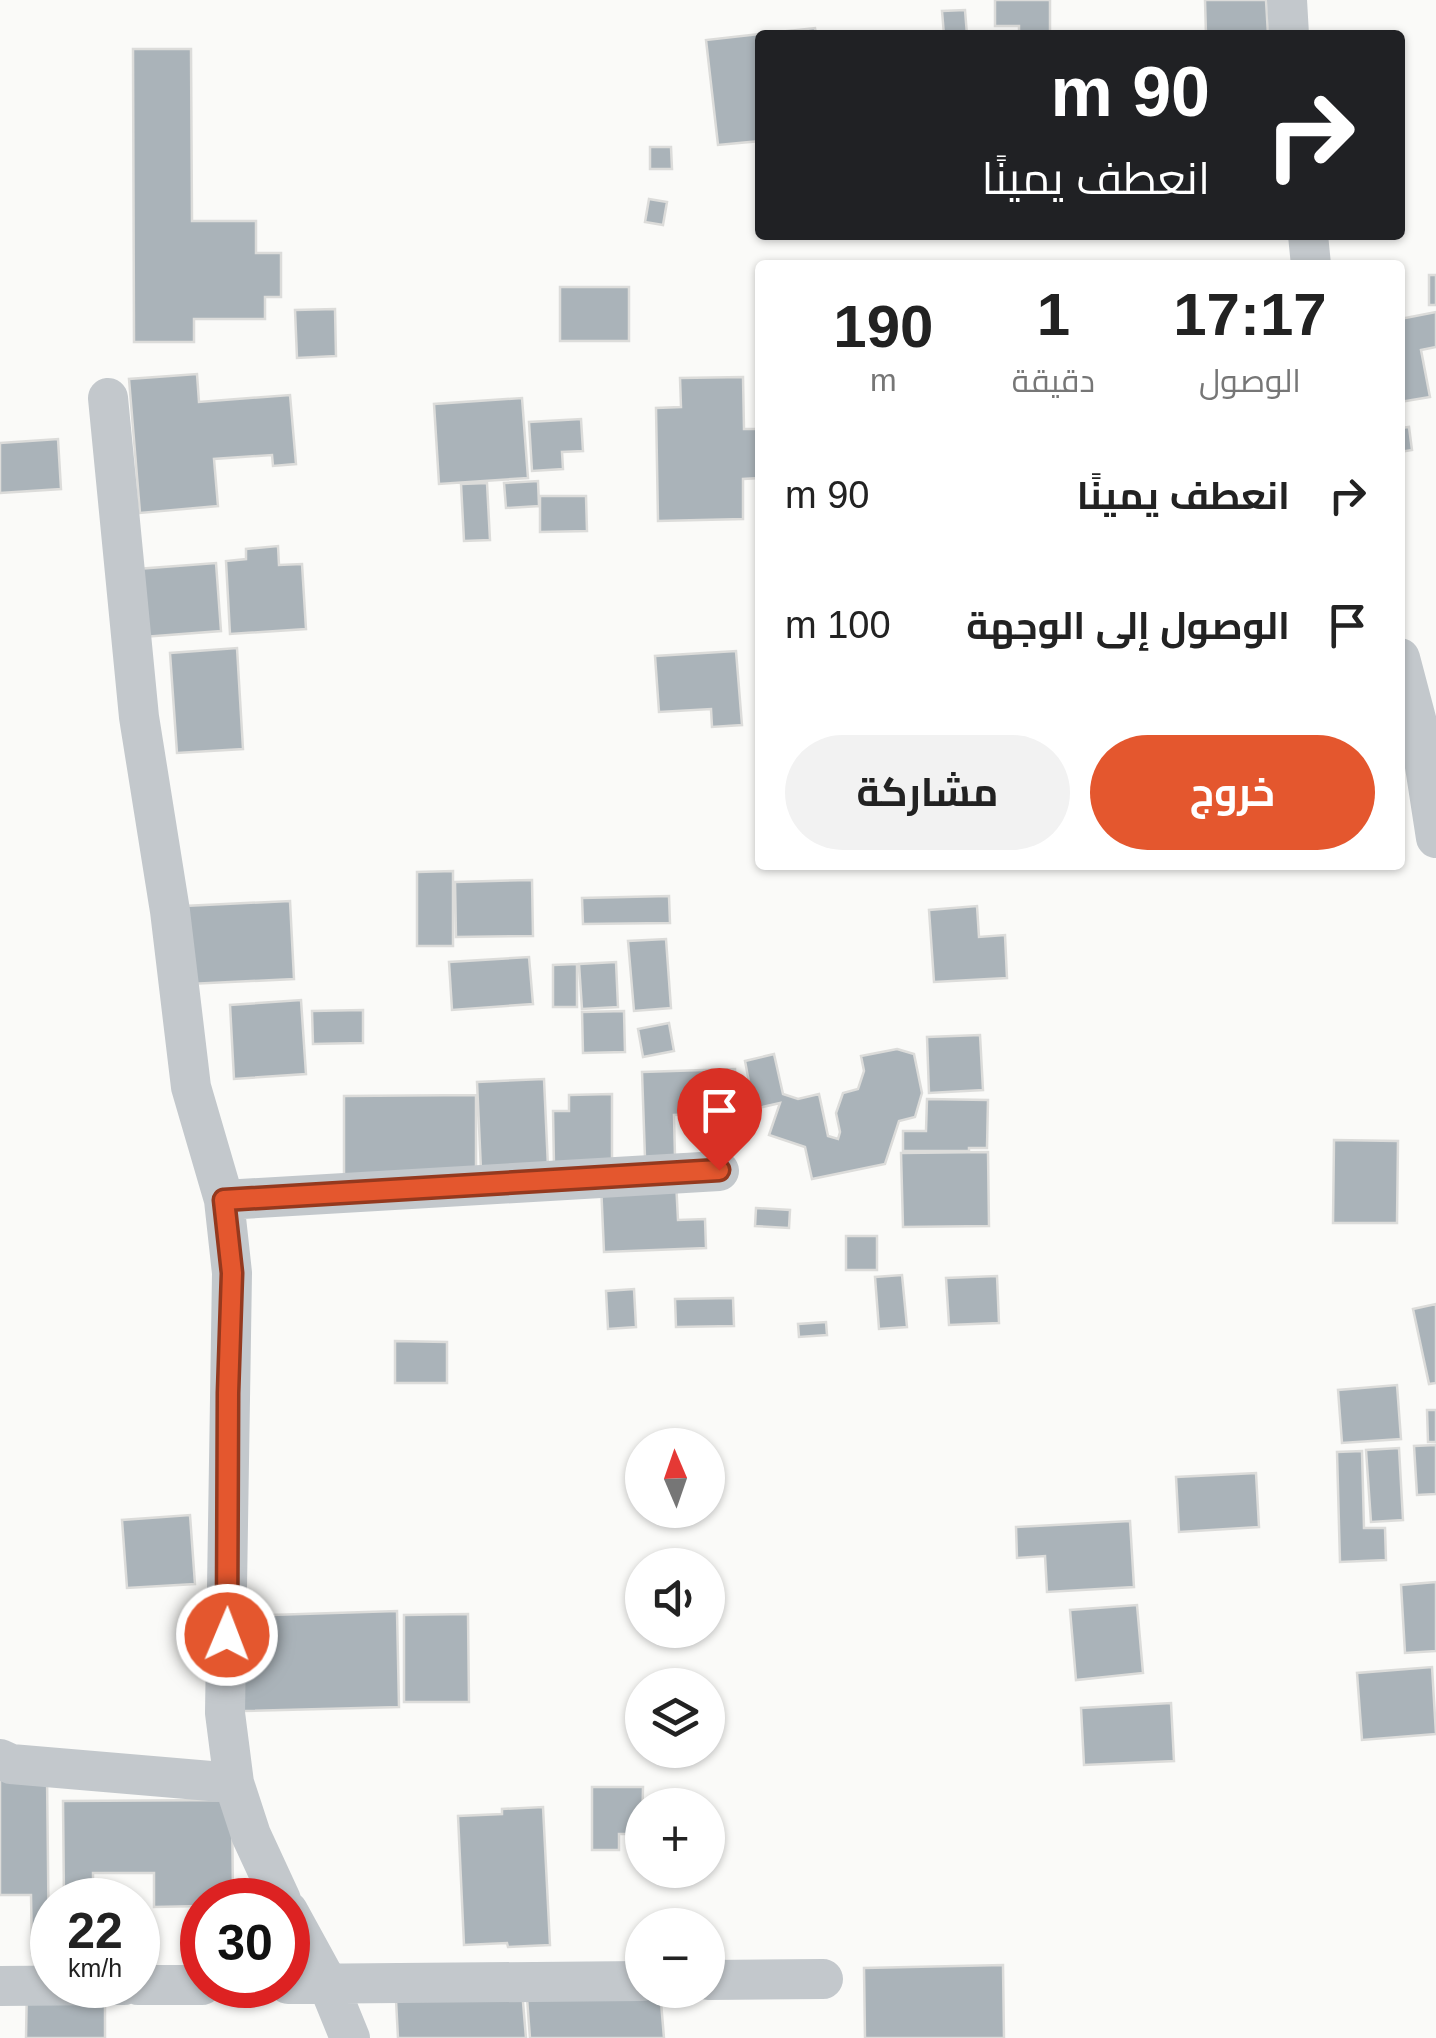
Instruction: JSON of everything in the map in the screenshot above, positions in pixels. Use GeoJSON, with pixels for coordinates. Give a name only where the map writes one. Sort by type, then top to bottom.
{"type":"FeatureCollection","features":[{"type":"Feature","properties":{"kind":"street"},"geometry":{"type":"LineString","coordinates":[[1287,0],[1289,30]]}},
{"type":"Feature","properties":{"kind":"street"},"geometry":{"type":"LineString","coordinates":[[108,398],[139,717],[170,911],[191,1087],[224,1200],[232,1273],[224,1713],[234,1784],[271,1878]]}},
{"type":"Feature","properties":{"kind":"street"},"geometry":{"type":"LineString","coordinates":[[1405,677],[1420,734],[1436,838]]}},
{"type":"Feature","properties":{"kind":"street"},"geometry":{"type":"LineString","coordinates":[[224,1200],[719,1170]]}},
{"type":"Feature","properties":{"kind":"street"},"geometry":{"type":"LineString","coordinates":[[0,1759],[12,1764],[234,1784]]}},
{"type":"Feature","properties":{"kind":"street"},"geometry":{"type":"LineString","coordinates":[[310,1951],[350,2038]]}},
{"type":"Feature","properties":{"kind":"street"},"geometry":{"type":"LineString","coordinates":[[725,1980],[823,1979]]}},
{"type":"Feature","properties":{"kind":"street"},"geometry":{"type":"LineString","coordinates":[[310,1984],[625,1981]]}},
{"type":"Feature","properties":{"kind":"street"},"geometry":{"type":"LineString","coordinates":[[0,1986],[30,1986]]}},
{"type":"Feature","properties":{"kind":"building"},"geometry":{"type":"Polygon","coordinates":[[[995,0],[1050,0],[1050,30],[995,26],[995,0]]]}},
{"type":"Feature","properties":{"kind":"building"},"geometry":{"type":"Polygon","coordinates":[[[1205,0],[1266,0],[1268,30],[1206,30],[1205,0]]]}},
{"type":"Feature","properties":{"kind":"building"},"geometry":{"type":"Polygon","coordinates":[[[965,10],[967,30],[944,30],[942,11],[965,10]]]}},
{"type":"Feature","properties":{"kind":"building"},"geometry":{"type":"Polygon","coordinates":[[[755,35],[755,141],[718,145],[706,40],[755,35]]]}},
{"type":"Feature","properties":{"kind":"building"},"geometry":{"type":"Polygon","coordinates":[[[133,49],[191,49],[192,221],[256,221],[256,253],[281,253],[281,297],[265,297],[265,319],[194,319],[194,342],[134,342],[133,49]]]}},
{"type":"Feature","properties":{"kind":"building"},"geometry":{"type":"Polygon","coordinates":[[[650,147],[671,147],[672,169],[650,169],[650,147]]]}},
{"type":"Feature","properties":{"kind":"building"},"geometry":{"type":"Polygon","coordinates":[[[649,199],[667,202],[663,225],[645,222],[649,199]]]}},
{"type":"Feature","properties":{"kind":"building"},"geometry":{"type":"Polygon","coordinates":[[[1429,275],[1436,275],[1436,305],[1429,305],[1429,275]]]}},
{"type":"Feature","properties":{"kind":"building"},"geometry":{"type":"Polygon","coordinates":[[[560,287],[629,287],[629,341],[560,341],[560,287]]]}},
{"type":"Feature","properties":{"kind":"building"},"geometry":{"type":"Polygon","coordinates":[[[335,309],[336,356],[297,358],[295,310],[335,309]]]}},
{"type":"Feature","properties":{"kind":"building"},"geometry":{"type":"Polygon","coordinates":[[[1436,312],[1436,347],[1421,350],[1430,397],[1405,401],[1405,318],[1436,312]]]}},
{"type":"Feature","properties":{"kind":"building"},"geometry":{"type":"Polygon","coordinates":[[[197,374],[199,402],[290,395],[296,464],[273,466],[272,455],[214,459],[218,506],[140,513],[129,379],[197,374]]]}},
{"type":"Feature","properties":{"kind":"building"},"geometry":{"type":"Polygon","coordinates":[[[743,377],[744,429],[755,429],[755,478],[743,479],[743,519],[658,521],[656,408],[681,407],[680,378],[743,377]]]}},
{"type":"Feature","properties":{"kind":"building"},"geometry":{"type":"Polygon","coordinates":[[[522,398],[528,478],[439,484],[434,404],[522,398]]]}},
{"type":"Feature","properties":{"kind":"building"},"geometry":{"type":"Polygon","coordinates":[[[581,419],[583,451],[562,452],[563,469],[532,471],[529,422],[581,419]]]}},
{"type":"Feature","properties":{"kind":"building"},"geometry":{"type":"Polygon","coordinates":[[[1405,427],[1409,427],[1412,450],[1405,451],[1405,427]]]}},
{"type":"Feature","properties":{"kind":"building"},"geometry":{"type":"Polygon","coordinates":[[[58,439],[61,489],[0,493],[0,443],[58,439]]]}},
{"type":"Feature","properties":{"kind":"building"},"geometry":{"type":"Polygon","coordinates":[[[538,481],[539,506],[506,508],[504,483],[538,481]]]}},
{"type":"Feature","properties":{"kind":"building"},"geometry":{"type":"Polygon","coordinates":[[[487,483],[490,540],[464,541],[461,484],[487,483]]]}},
{"type":"Feature","properties":{"kind":"building"},"geometry":{"type":"Polygon","coordinates":[[[540,496],[586,496],[587,531],[540,532],[540,496]]]}},
{"type":"Feature","properties":{"kind":"building"},"geometry":{"type":"Polygon","coordinates":[[[278,546],[279,565],[302,564],[306,629],[230,634],[226,561],[246,559],[246,549],[278,546]]]}},
{"type":"Feature","properties":{"kind":"building"},"geometry":{"type":"Polygon","coordinates":[[[216,563],[221,631],[143,637],[137,569],[216,563]]]}},
{"type":"Feature","properties":{"kind":"building"},"geometry":{"type":"Polygon","coordinates":[[[237,648],[243,749],[177,753],[170,653],[237,648]]]}},
{"type":"Feature","properties":{"kind":"building"},"geometry":{"type":"Polygon","coordinates":[[[736,651],[742,725],[712,727],[711,709],[659,712],[655,656],[736,651]]]}},
{"type":"Feature","properties":{"kind":"building"},"geometry":{"type":"Polygon","coordinates":[[[453,871],[453,946],[417,946],[417,872],[453,871]]]}},
{"type":"Feature","properties":{"kind":"building"},"geometry":{"type":"Polygon","coordinates":[[[532,880],[533,936],[456,937],[455,882],[532,880]]]}},
{"type":"Feature","properties":{"kind":"building"},"geometry":{"type":"Polygon","coordinates":[[[669,896],[670,923],[583,924],[582,898],[669,896]]]}},
{"type":"Feature","properties":{"kind":"building"},"geometry":{"type":"Polygon","coordinates":[[[290,901],[294,979],[189,984],[184,906],[290,901]]]}},
{"type":"Feature","properties":{"kind":"building"},"geometry":{"type":"Polygon","coordinates":[[[977,906],[979,937],[1005,935],[1007,978],[934,982],[929,910],[977,906]]]}},
{"type":"Feature","properties":{"kind":"building"},"geometry":{"type":"Polygon","coordinates":[[[666,939],[671,1008],[634,1011],[628,941],[666,939]]]}},
{"type":"Feature","properties":{"kind":"building"},"geometry":{"type":"Polygon","coordinates":[[[529,957],[533,1004],[452,1010],[449,962],[529,957]]]}},
{"type":"Feature","properties":{"kind":"building"},"geometry":{"type":"Polygon","coordinates":[[[616,962],[618,1007],[582,1009],[579,964],[616,962]]]}},
{"type":"Feature","properties":{"kind":"building"},"geometry":{"type":"Polygon","coordinates":[[[577,964],[577,1007],[553,1007],[553,965],[577,964]]]}},
{"type":"Feature","properties":{"kind":"building"},"geometry":{"type":"Polygon","coordinates":[[[301,1000],[306,1074],[234,1079],[230,1005],[301,1000]]]}},
{"type":"Feature","properties":{"kind":"building"},"geometry":{"type":"Polygon","coordinates":[[[363,1010],[363,1043],[313,1044],[312,1011],[363,1010]]]}},
{"type":"Feature","properties":{"kind":"building"},"geometry":{"type":"Polygon","coordinates":[[[624,1011],[625,1052],[583,1053],[582,1012],[624,1011]]]}},
{"type":"Feature","properties":{"kind":"building"},"geometry":{"type":"Polygon","coordinates":[[[669,1023],[674,1051],[643,1057],[638,1029],[669,1023]]]}},
{"type":"Feature","properties":{"kind":"building"},"geometry":{"type":"Polygon","coordinates":[[[980,1035],[983,1090],[929,1093],[927,1037],[980,1035]]]}},
{"type":"Feature","properties":{"kind":"building"},"geometry":{"type":"Polygon","coordinates":[[[897,1049],[914,1054],[922,1093],[915,1117],[899,1121],[885,1164],[812,1179],[805,1147],[769,1135],[780,1103],[754,1109],[745,1061],[774,1054],[783,1094],[798,1099],[819,1094],[828,1136],[838,1139],[836,1113],[843,1093],[858,1089],[864,1071],[861,1056],[897,1049]]]}},
{"type":"Feature","properties":{"kind":"building"},"geometry":{"type":"Polygon","coordinates":[[[735,1069],[735,1086],[699,1087],[700,1114],[674,1115],[675,1157],[645,1158],[642,1072],[735,1069]]]}},
{"type":"Feature","properties":{"kind":"building"},"geometry":{"type":"Polygon","coordinates":[[[544,1079],[548,1167],[481,1170],[477,1082],[544,1079]]]}},
{"type":"Feature","properties":{"kind":"building"},"geometry":{"type":"Polygon","coordinates":[[[612,1094],[612,1165],[554,1166],[553,1111],[569,1111],[569,1095],[612,1094]]]}},
{"type":"Feature","properties":{"kind":"building"},"geometry":{"type":"Polygon","coordinates":[[[476,1095],[476,1175],[344,1176],[344,1096],[476,1095]]]}},
{"type":"Feature","properties":{"kind":"building"},"geometry":{"type":"Polygon","coordinates":[[[927,1099],[988,1100],[987,1148],[903,1151],[903,1131],[926,1131],[927,1099]]]}},
{"type":"Feature","properties":{"kind":"building"},"geometry":{"type":"Polygon","coordinates":[[[1334,1140],[1398,1141],[1397,1223],[1333,1223],[1334,1140]]]}},
{"type":"Feature","properties":{"kind":"building"},"geometry":{"type":"Polygon","coordinates":[[[988,1152],[989,1226],[903,1227],[901,1153],[988,1152]]]}},
{"type":"Feature","properties":{"kind":"building"},"geometry":{"type":"Polygon","coordinates":[[[676,1181],[678,1220],[705,1219],[706,1248],[604,1252],[601,1184],[676,1181]]]}},
{"type":"Feature","properties":{"kind":"building"},"geometry":{"type":"Polygon","coordinates":[[[756,1208],[790,1210],[789,1228],[755,1226],[756,1208]]]}},
{"type":"Feature","properties":{"kind":"building"},"geometry":{"type":"Polygon","coordinates":[[[846,1236],[877,1236],[877,1270],[846,1270],[846,1236]]]}},
{"type":"Feature","properties":{"kind":"building"},"geometry":{"type":"Polygon","coordinates":[[[902,1275],[907,1327],[879,1329],[875,1277],[902,1275]]]}},
{"type":"Feature","properties":{"kind":"building"},"geometry":{"type":"Polygon","coordinates":[[[997,1276],[999,1323],[949,1325],[946,1278],[997,1276]]]}},
{"type":"Feature","properties":{"kind":"building"},"geometry":{"type":"Polygon","coordinates":[[[634,1289],[636,1327],[608,1329],[606,1291],[634,1289]]]}},
{"type":"Feature","properties":{"kind":"building"},"geometry":{"type":"Polygon","coordinates":[[[733,1298],[734,1326],[676,1327],[675,1299],[733,1298]]]}},
{"type":"Feature","properties":{"kind":"building"},"geometry":{"type":"Polygon","coordinates":[[[1436,1304],[1436,1383],[1429,1384],[1413,1309],[1436,1304]]]}},
{"type":"Feature","properties":{"kind":"building"},"geometry":{"type":"Polygon","coordinates":[[[826,1322],[827,1335],[799,1337],[798,1324],[826,1322]]]}},
{"type":"Feature","properties":{"kind":"building"},"geometry":{"type":"Polygon","coordinates":[[[395,1341],[447,1342],[447,1383],[395,1383],[395,1341]]]}},
{"type":"Feature","properties":{"kind":"building"},"geometry":{"type":"Polygon","coordinates":[[[1397,1385],[1401,1439],[1342,1443],[1338,1390],[1397,1385]]]}},
{"type":"Feature","properties":{"kind":"building"},"geometry":{"type":"Polygon","coordinates":[[[1427,1410],[1436,1410],[1436,1442],[1428,1442],[1427,1410]]]}},
{"type":"Feature","properties":{"kind":"building"},"geometry":{"type":"Polygon","coordinates":[[[1436,1445],[1436,1494],[1417,1495],[1414,1446],[1436,1445]]]}},
{"type":"Feature","properties":{"kind":"building"},"geometry":{"type":"Polygon","coordinates":[[[1399,1448],[1403,1520],[1371,1522],[1366,1450],[1399,1448]]]}},
{"type":"Feature","properties":{"kind":"building"},"geometry":{"type":"Polygon","coordinates":[[[1362,1451],[1364,1528],[1385,1528],[1386,1560],[1340,1562],[1337,1452],[1362,1451]]]}},
{"type":"Feature","properties":{"kind":"building"},"geometry":{"type":"Polygon","coordinates":[[[1256,1473],[1259,1527],[1179,1532],[1176,1477],[1256,1473]]]}},
{"type":"Feature","properties":{"kind":"building"},"geometry":{"type":"Polygon","coordinates":[[[190,1515],[195,1584],[127,1588],[122,1520],[190,1515]]]}},
{"type":"Feature","properties":{"kind":"building"},"geometry":{"type":"Polygon","coordinates":[[[1130,1521],[1134,1587],[1047,1592],[1045,1556],[1017,1558],[1016,1527],[1130,1521]]]}},
{"type":"Feature","properties":{"kind":"building"},"geometry":{"type":"Polygon","coordinates":[[[1436,1582],[1436,1651],[1405,1653],[1401,1585],[1436,1582]]]}},
{"type":"Feature","properties":{"kind":"building"},"geometry":{"type":"Polygon","coordinates":[[[1137,1605],[1143,1673],[1076,1680],[1070,1610],[1137,1605]]]}},
{"type":"Feature","properties":{"kind":"building"},"geometry":{"type":"Polygon","coordinates":[[[397,1611],[399,1707],[243,1711],[240,1616],[397,1611]]]}},
{"type":"Feature","properties":{"kind":"building"},"geometry":{"type":"Polygon","coordinates":[[[468,1614],[469,1702],[404,1702],[404,1615],[468,1614]]]}},
{"type":"Feature","properties":{"kind":"building"},"geometry":{"type":"Polygon","coordinates":[[[1432,1667],[1436,1734],[1362,1740],[1357,1673],[1432,1667]]]}},
{"type":"Feature","properties":{"kind":"building"},"geometry":{"type":"Polygon","coordinates":[[[1171,1703],[1174,1761],[1084,1765],[1081,1708],[1171,1703]]]}},
{"type":"Feature","properties":{"kind":"building"},"geometry":{"type":"Polygon","coordinates":[[[0,1775],[47,1775],[48,1878],[30,1878],[30,1895],[0,1895],[0,1775]]]}},
{"type":"Feature","properties":{"kind":"building"},"geometry":{"type":"Polygon","coordinates":[[[592,1787],[643,1787],[625,1788],[625,1834],[619,1834],[619,1850],[592,1850],[592,1787]]]}},
{"type":"Feature","properties":{"kind":"building"},"geometry":{"type":"Polygon","coordinates":[[[232,1800],[233,1878],[180,1878],[180,1906],[160,1907],[160,1878],[154,1878],[154,1873],[93,1873],[93,1878],[64,1878],[63,1801],[232,1800]]]}},
{"type":"Feature","properties":{"kind":"building"},"geometry":{"type":"Polygon","coordinates":[[[543,1807],[550,1945],[464,1945],[458,1816],[543,1807]]]}},
{"type":"Feature","properties":{"kind":"building"},"geometry":{"type":"Polygon","coordinates":[[[1003,1965],[1004,2038],[865,2038],[864,1968],[1003,1965]]]}},
{"type":"Feature","properties":{"kind":"building"},"geometry":{"type":"Polygon","coordinates":[[[27,1983],[30,2008],[105,2008],[105,2038],[26,2038],[27,1983]]]}},
{"type":"Feature","properties":{"kind":"building"},"geometry":{"type":"Polygon","coordinates":[[[522,1990],[526,2038],[398,2038],[396,2000],[522,1990]]]}},
{"type":"Feature","properties":{"kind":"building"},"geometry":{"type":"Polygon","coordinates":[[[625,1991],[625,2008],[662,2008],[664,2038],[530,2038],[527,1998],[625,1991]]]}},
{"type":"Feature","properties":{"kind":"route"},"geometry":{"type":"LineString","coordinates":[[227,1635],[232,1273],[224,1200],[719,1170]]}}]}
